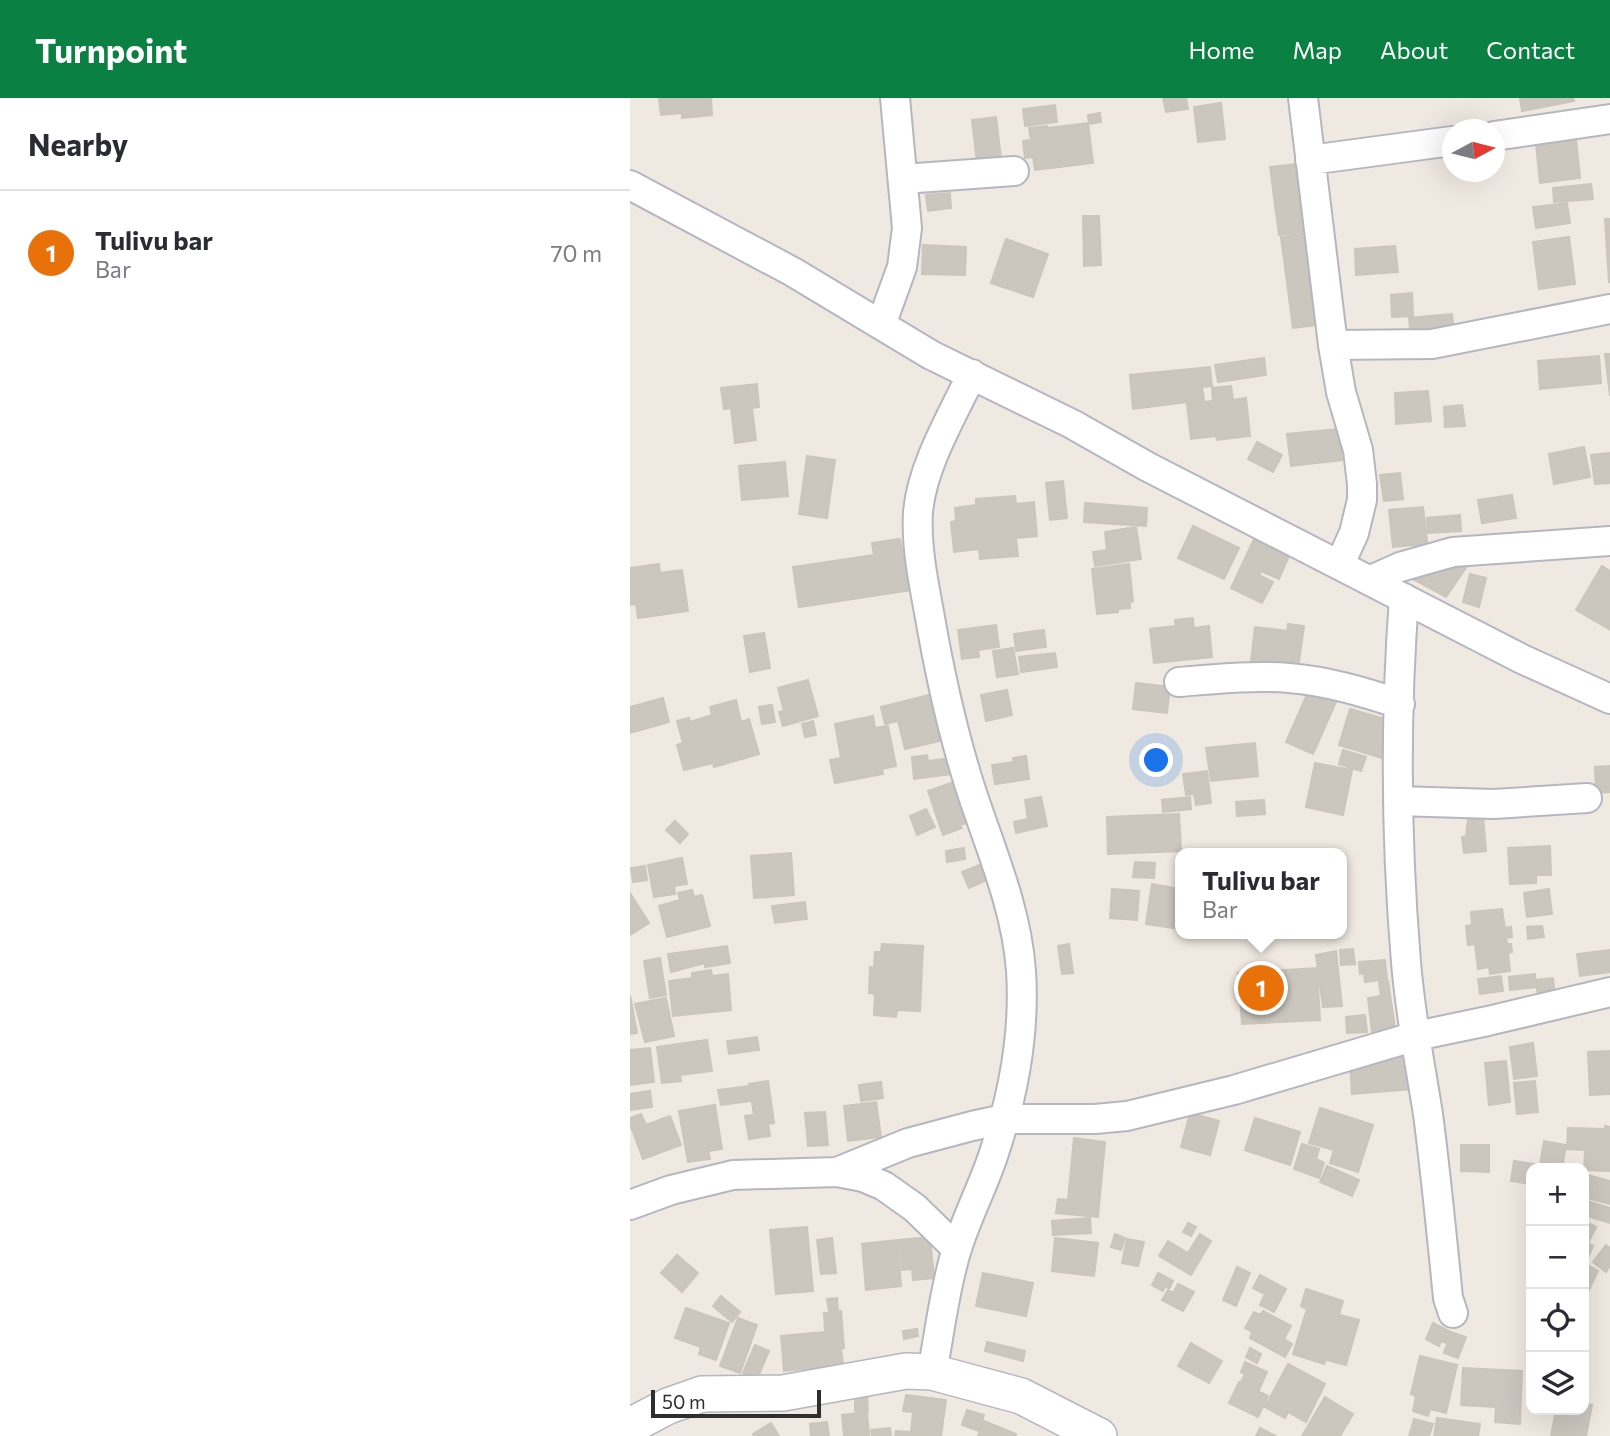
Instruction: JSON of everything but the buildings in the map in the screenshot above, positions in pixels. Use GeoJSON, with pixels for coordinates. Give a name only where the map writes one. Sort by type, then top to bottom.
{"type":"FeatureCollection","features":[{"type":"Feature","properties":{"kind":"street"},"geometry":{"type":"LineString","coordinates":[[881,325],[902,267],[908,228],[895,98]]}},
{"type":"Feature","properties":{"kind":"street"},"geometry":{"type":"LineString","coordinates":[[1303,98],[1333,345],[1362,484],[1362,499],[1354,533],[1340,564]]}},
{"type":"Feature","properties":{"kind":"street"},"geometry":{"type":"LineString","coordinates":[[1505,134],[1610,119]]}},
{"type":"Feature","properties":{"kind":"street"},"geometry":{"type":"LineString","coordinates":[[1310,160],[1442,142]]}},
{"type":"Feature","properties":{"kind":"street"},"geometry":{"type":"LineString","coordinates":[[903,179],[1014,171]]}},
{"type":"Feature","properties":{"kind":"street"},"geometry":{"type":"LineString","coordinates":[[630,185],[793,272],[931,355],[1072,424],[1148,467],[1522,659],[1610,699]]}},
{"type":"Feature","properties":{"kind":"street"},"geometry":{"type":"LineString","coordinates":[[1333,345],[1432,344],[1610,309]]}},
{"type":"Feature","properties":{"kind":"street"},"geometry":{"type":"LineString","coordinates":[[932,1372],[945,1292],[957,1249],[994,1154],[1004,1119],[1015,1069],[1021,1006],[1018,941],[998,869],[963,767],[937,659],[919,546],[918,511],[925,479],[972,374]]}},
{"type":"Feature","properties":{"kind":"street"},"geometry":{"type":"LineString","coordinates":[[1371,580],[1400,567],[1453,552],[1610,541]]}},
{"type":"Feature","properties":{"kind":"street"},"geometry":{"type":"LineString","coordinates":[[1404,598],[1400,649],[1399,870],[1406,966],[1452,1313]]}},
{"type":"Feature","properties":{"kind":"street"},"geometry":{"type":"LineString","coordinates":[[1179,682],[1258,677],[1290,678],[1364,692],[1400,704]]}},
{"type":"Feature","properties":{"kind":"street"},"geometry":{"type":"LineString","coordinates":[[1398,801],[1494,804],[1587,798]]}},
{"type":"Feature","properties":{"kind":"street"},"geometry":{"type":"LineString","coordinates":[[837,1172],[908,1143],[1004,1119],[1095,1119],[1127,1116],[1234,1090],[1416,1036],[1610,992]]}},
{"type":"Feature","properties":{"kind":"street"},"geometry":{"type":"LineString","coordinates":[[630,1205],[671,1190],[733,1175],[837,1172],[863,1177],[884,1186],[915,1208],[957,1249]]}},
{"type":"Feature","properties":{"kind":"street"},"geometry":{"type":"LineString","coordinates":[[630,1426],[668,1406],[702,1394],[783,1393],[906,1371],[932,1372],[1021,1396],[1099,1436]]}},
{"type":"Feature","properties":{"kind":"place","name":"Tulivu bar"},"geometry":{"type":"Point","coordinates":[1261,988]}}]}
